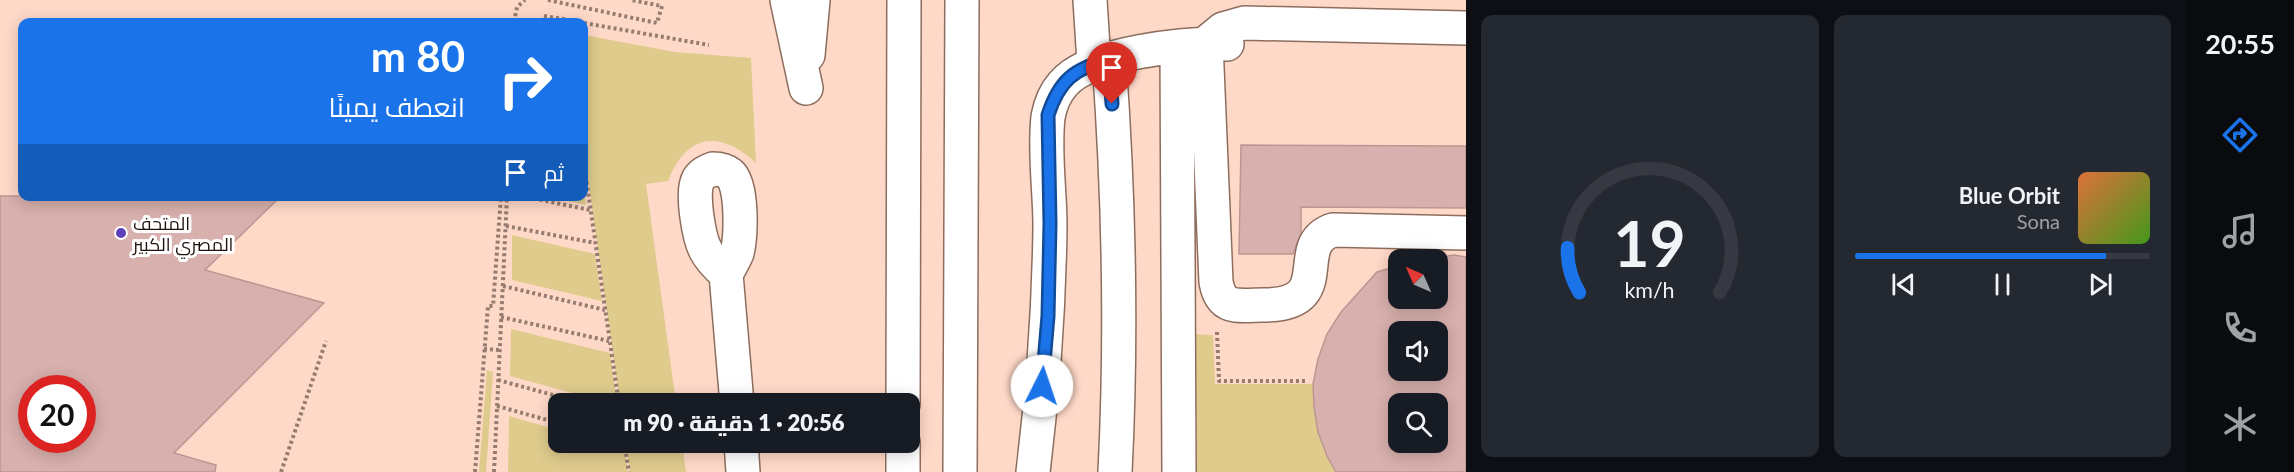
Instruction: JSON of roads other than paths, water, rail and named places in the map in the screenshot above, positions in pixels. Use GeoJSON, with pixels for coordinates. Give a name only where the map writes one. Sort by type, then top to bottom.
{"type":"FeatureCollection","features":[{"type":"Feature","properties":{"kind":"street"},"geometry":{"type":"LineString","coordinates":[[787,0],[806,88],[813,0]]}},
{"type":"Feature","properties":{"kind":"street"},"geometry":{"type":"LineString","coordinates":[[903,393],[904,0]]}},
{"type":"Feature","properties":{"kind":"street"},"geometry":{"type":"LineString","coordinates":[[960,472],[962,0]]}},
{"type":"Feature","properties":{"kind":"street"},"geometry":{"type":"LineString","coordinates":[[1090,0],[1101,62],[1119,236],[1120,324],[1115,472]]}},
{"type":"Feature","properties":{"kind":"street"},"geometry":{"type":"LineString","coordinates":[[1192,45],[1223,28],[1244,23],[1466,28]]}},
{"type":"Feature","properties":{"kind":"street"},"geometry":{"type":"LineString","coordinates":[[1192,45],[1216,282],[1223,299],[1230,304],[1240,306],[1283,305],[1293,302],[1307,286],[1315,244],[1326,232],[1333,230],[1466,233]]}},
{"type":"Feature","properties":{"kind":"street"},"geometry":{"type":"LineString","coordinates":[[1179,472],[1192,45]]}},
{"type":"Feature","properties":{"kind":"street"},"geometry":{"type":"LineString","coordinates":[[1033,472],[1041,408],[1048,316],[1050,224],[1048,115],[1061,86],[1072,74],[1101,62],[1152,50],[1192,45],[1466,49]]}},
{"type":"Feature","properties":{"kind":"street"},"geometry":{"type":"LineString","coordinates":[[726,274],[736,393]]}},
{"type":"Feature","properties":{"kind":"street"},"geometry":{"type":"LineString","coordinates":[[742,453],[743,472]]}},
{"type":"Feature","properties":{"kind":"street"},"geometry":{"type":"LineString","coordinates":[[903,453],[903,472]]}},
{"type":"Feature","properties":{"kind":"place","name":"المتحف المصري الكبير"},"geometry":{"type":"Point","coordinates":[121,233]}}]}
